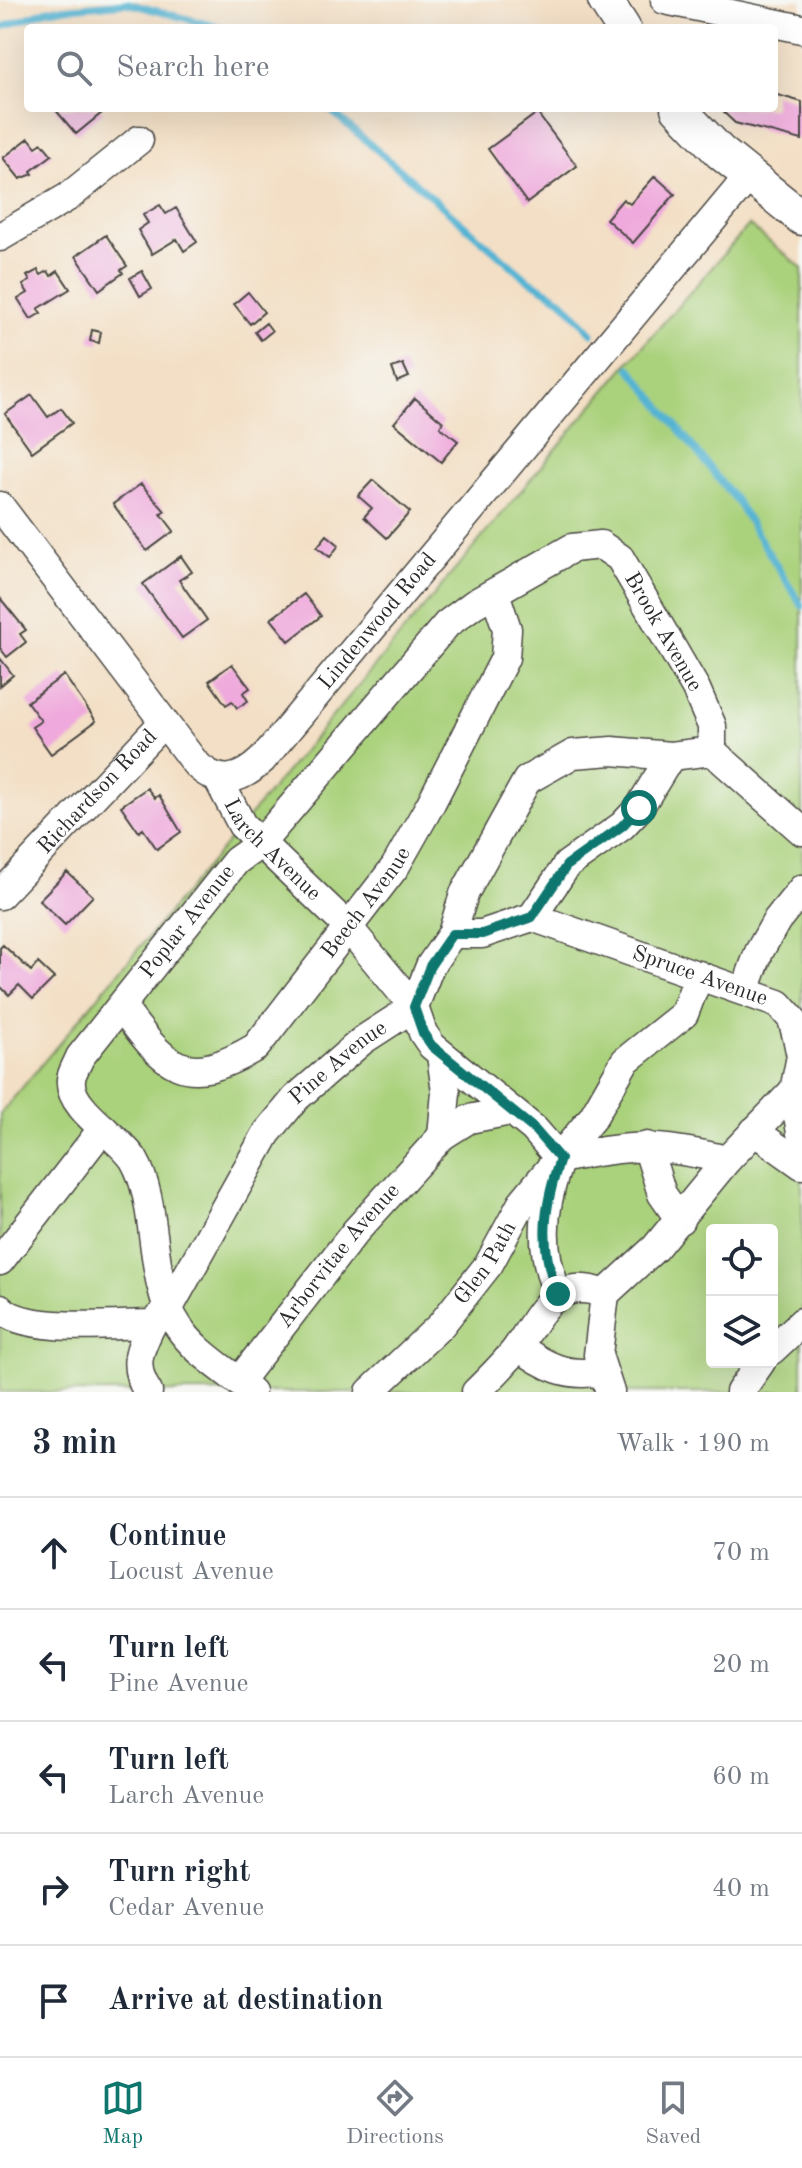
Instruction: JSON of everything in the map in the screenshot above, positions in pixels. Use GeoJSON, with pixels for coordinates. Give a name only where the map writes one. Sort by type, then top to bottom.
{"type":"FeatureCollection","features":[{"type":"Feature","properties":{"kind":"main road"},"geometry":{"type":"LineString","coordinates":[[605,0],[620,24]]}},
{"type":"Feature","properties":{"kind":"main road"},"geometry":{"type":"LineString","coordinates":[[682,112],[749,176],[802,218]]}},
{"type":"Feature","properties":{"kind":"street"},"geometry":{"type":"LineString","coordinates":[[665,0],[802,29]]}},
{"type":"Feature","properties":{"kind":"street"},"geometry":{"type":"LineString","coordinates":[[0,237],[68,197],[139,140]]}},
{"type":"Feature","properties":{"kind":"street","name":"Lindenwood Road"},"geometry":{"type":"LineString","coordinates":[[218,779],[238,778],[262,760],[749,176]]}},
{"type":"Feature","properties":{"kind":"street"},"geometry":{"type":"LineString","coordinates":[[0,506],[163,723],[195,763],[218,779]]}},
{"type":"Feature","properties":{"kind":"street","name":"Brook Avenue"},"geometry":{"type":"LineString","coordinates":[[495,593],[572,548],[601,545],[620,558],[696,689],[712,726],[712,751]]}},
{"type":"Feature","properties":{"kind":"street","name":"Poplar Avenue"},"geometry":{"type":"LineString","coordinates":[[160,1316],[136,1163],[123,1145],[82,1107],[71,1080],[80,1057],[236,861],[260,844],[447,624],[495,593]]}},
{"type":"Feature","properties":{"kind":"street","name":"Beech Avenue"},"geometry":{"type":"LineString","coordinates":[[121,1006],[146,1039],[170,1063],[197,1071],[230,1062],[256,1047],[395,867],[505,658],[507,629],[495,593]]}},
{"type":"Feature","properties":{"kind":"street","name":"Richardson Road"},"geometry":{"type":"LineString","coordinates":[[0,895],[163,723]]}},
{"type":"Feature","properties":{"kind":"street"},"geometry":{"type":"LineString","coordinates":[[414,1007],[430,966],[452,934],[464,894],[527,780],[573,754],[612,751],[671,756],[712,751],[802,831]]}},
{"type":"Feature","properties":{"kind":"street"},"geometry":{"type":"LineString","coordinates":[[452,934],[482,934],[532,917],[567,865],[622,826],[639,808],[671,756]]}},
{"type":"Feature","properties":{"kind":"street","name":"Larch Avenue"},"geometry":{"type":"LineString","coordinates":[[218,779],[242,825],[348,927],[414,1007],[423,1033],[441,1055],[534,1129],[560,1159]]}},
{"type":"Feature","properties":{"kind":"street"},"geometry":{"type":"LineString","coordinates":[[802,889],[777,920],[759,952],[752,994],[802,992]]}},
{"type":"Feature","properties":{"kind":"street","name":"Spruce Avenue"},"geometry":{"type":"LineString","coordinates":[[532,917],[563,925],[660,965],[699,975],[779,1004],[795,1025],[801,1056],[798,1086],[802,1139]]}},
{"type":"Feature","properties":{"kind":"street","name":"Glen Path"},"geometry":{"type":"LineString","coordinates":[[370,1392],[441,1325],[489,1264],[523,1201],[593,1117],[625,1061],[684,1014],[699,975]]}},
{"type":"Feature","properties":{"kind":"street","name":"Pine Avenue"},"geometry":{"type":"LineString","coordinates":[[148,1392],[136,1367],[139,1350],[267,1133],[296,1098],[363,1040],[414,1007]]}},
{"type":"Feature","properties":{"kind":"street"},"geometry":{"type":"LineString","coordinates":[[441,1055],[446,1092],[442,1136]]}},
{"type":"Feature","properties":{"kind":"street"},"geometry":{"type":"LineString","coordinates":[[518,1346],[562,1372],[605,1381],[599,1328],[605,1294],[680,1220],[727,1160],[798,1086]]}},
{"type":"Feature","properties":{"kind":"street","name":"Arborvitae Avenue"},"geometry":{"type":"LineString","coordinates":[[245,1387],[355,1232],[442,1136],[469,1119],[511,1111]]}},
{"type":"Feature","properties":{"kind":"street"},"geometry":{"type":"LineString","coordinates":[[0,1261],[103,1128]]}},
{"type":"Feature","properties":{"kind":"street"},"geometry":{"type":"LineString","coordinates":[[754,1131],[802,1165]]}},
{"type":"Feature","properties":{"kind":"street"},"geometry":{"type":"LineString","coordinates":[[558,1294],[544,1246],[544,1219],[560,1159],[625,1145],[671,1147],[727,1160]]}},
{"type":"Feature","properties":{"kind":"street"},"geometry":{"type":"LineString","coordinates":[[647,1146],[662,1194],[680,1220]]}},
{"type":"Feature","properties":{"kind":"street"},"geometry":{"type":"LineString","coordinates":[[476,1392],[518,1346],[537,1314],[558,1294],[586,1289],[605,1294]]}},
{"type":"Feature","properties":{"kind":"street"},"geometry":{"type":"LineString","coordinates":[[0,1308],[7,1316],[34,1323],[160,1316],[178,1327],[199,1350],[245,1387]]}},
{"type":"Feature","properties":{"kind":"street"},"geometry":{"type":"LineString","coordinates":[[778,1344],[802,1322]]}},
{"type":"Feature","properties":{"kind":"street"},"geometry":{"type":"LineString","coordinates":[[740,1392],[757,1368]]}},
{"type":"Feature","properties":{"kind":"green space"},"geometry":{"type":"Polygon","coordinates":[[[749,225],[802,268],[802,1392],[0,1392],[0,1114],[628,363],[749,225]]]}},
{"type":"Feature","properties":{"kind":"building"},"geometry":{"type":"Polygon","coordinates":[[[778,95],[802,102],[802,140],[735,123],[723,112],[778,112],[778,95]]]}},
{"type":"Feature","properties":{"kind":"building"},"geometry":{"type":"Polygon","coordinates":[[[57,112],[103,112],[76,134],[57,112]]]}},
{"type":"Feature","properties":{"kind":"building"},"geometry":{"type":"Polygon","coordinates":[[[537,113],[577,166],[527,203],[488,149],[537,113]]]}},
{"type":"Feature","properties":{"kind":"building"},"geometry":{"type":"Polygon","coordinates":[[[29,138],[36,147],[42,143],[52,155],[31,171],[33,174],[20,179],[3,158],[29,138]]]}},
{"type":"Feature","properties":{"kind":"building"},"geometry":{"type":"Polygon","coordinates":[[[655,176],[675,194],[633,243],[606,219],[623,199],[630,204],[655,176]]]}},
{"type":"Feature","properties":{"kind":"building"},"geometry":{"type":"Polygon","coordinates":[[[160,205],[166,214],[176,208],[197,242],[184,251],[177,239],[152,254],[138,230],[148,223],[143,215],[160,205]]]}},
{"type":"Feature","properties":{"kind":"building"},"geometry":{"type":"Polygon","coordinates":[[[106,235],[127,266],[121,270],[123,273],[99,290],[76,256],[106,235]]]}},
{"type":"Feature","properties":{"kind":"building"},"geometry":{"type":"Polygon","coordinates":[[[38,270],[41,275],[48,271],[51,276],[58,271],[70,289],[38,309],[41,313],[31,319],[18,299],[28,293],[23,285],[30,281],[27,276],[38,270]]]}},
{"type":"Feature","properties":{"kind":"building"},"geometry":{"type":"Polygon","coordinates":[[[142,271],[152,289],[140,296],[130,278],[142,271]]]}},
{"type":"Feature","properties":{"kind":"building"},"geometry":{"type":"Polygon","coordinates":[[[248,292],[264,312],[250,324],[234,304],[248,292]]]}},
{"type":"Feature","properties":{"kind":"building"},"geometry":{"type":"Polygon","coordinates":[[[266,323],[272,331],[261,340],[255,332],[266,323]]]}},
{"type":"Feature","properties":{"kind":"building"},"geometry":{"type":"Polygon","coordinates":[[[92,330],[101,332],[99,343],[90,341],[92,330]]]}},
{"type":"Feature","properties":{"kind":"building"},"geometry":{"type":"Polygon","coordinates":[[[403,364],[409,377],[397,382],[392,368],[403,364]]]}},
{"type":"Feature","properties":{"kind":"building"},"geometry":{"type":"Polygon","coordinates":[[[32,395],[48,417],[61,408],[72,423],[32,452],[5,414],[32,395]]]}},
{"type":"Feature","properties":{"kind":"building"},"geometry":{"type":"Polygon","coordinates":[[[415,398],[443,422],[440,427],[458,441],[441,462],[394,423],[415,398]]]}},
{"type":"Feature","properties":{"kind":"building"},"geometry":{"type":"Polygon","coordinates":[[[373,480],[410,512],[387,538],[364,517],[372,508],[358,496],[373,480]]]}},
{"type":"Feature","properties":{"kind":"building"},"geometry":{"type":"Polygon","coordinates":[[[141,484],[165,511],[161,514],[174,531],[147,551],[113,504],[141,484]]]}},
{"type":"Feature","properties":{"kind":"building"},"geometry":{"type":"Polygon","coordinates":[[[327,535],[339,545],[330,557],[317,547],[327,535]]]}},
{"type":"Feature","properties":{"kind":"building"},"geometry":{"type":"Polygon","coordinates":[[[181,556],[192,572],[179,580],[207,620],[182,638],[143,584],[181,556]]]}},
{"type":"Feature","properties":{"kind":"building"},"geometry":{"type":"Polygon","coordinates":[[[304,594],[321,616],[289,641],[271,619],[304,594]]]}},
{"type":"Feature","properties":{"kind":"building"},"geometry":{"type":"Polygon","coordinates":[[[0,598],[26,630],[20,634],[26,642],[7,657],[0,648],[0,598]]]}},
{"type":"Feature","properties":{"kind":"building"},"geometry":{"type":"Polygon","coordinates":[[[0,658],[13,675],[0,686],[0,658]]]}},
{"type":"Feature","properties":{"kind":"building"},"geometry":{"type":"Polygon","coordinates":[[[232,664],[250,688],[243,693],[248,701],[237,708],[232,701],[226,705],[209,681],[232,664]]]}},
{"type":"Feature","properties":{"kind":"building"},"geometry":{"type":"Polygon","coordinates":[[[64,675],[96,721],[51,754],[32,727],[41,721],[27,702],[64,675]]]}},
{"type":"Feature","properties":{"kind":"building"},"geometry":{"type":"Polygon","coordinates":[[[147,788],[155,798],[159,795],[181,832],[157,849],[143,829],[139,832],[121,806],[147,788]]]}},
{"type":"Feature","properties":{"kind":"building"},"geometry":{"type":"Polygon","coordinates":[[[67,872],[93,896],[65,925],[39,900],[67,872]]]}},
{"type":"Feature","properties":{"kind":"building"},"geometry":{"type":"Polygon","coordinates":[[[3,945],[31,971],[38,963],[54,978],[33,999],[19,985],[9,995],[0,986],[0,948],[3,945]]]}},
{"type":"Feature","properties":{"kind":"waterway"},"geometry":{"type":"LineString","coordinates":[[0,28],[48,10],[127,3],[207,24]]}},
{"type":"Feature","properties":{"kind":"waterway"},"geometry":{"type":"LineString","coordinates":[[333,112],[527,279],[561,299],[592,333]]}},
{"type":"Feature","properties":{"kind":"waterway"},"geometry":{"type":"LineString","coordinates":[[630,368],[737,502],[802,606]]}},
{"type":"Feature","properties":{"kind":"route"},"geometry":{"type":"LineString","coordinates":[[558,1294],[548,1271],[544,1219],[560,1159],[534,1129],[432,1046],[423,1033],[414,1007],[430,966],[452,934],[482,934],[532,917],[567,865],[622,826],[639,808]]}}]}
